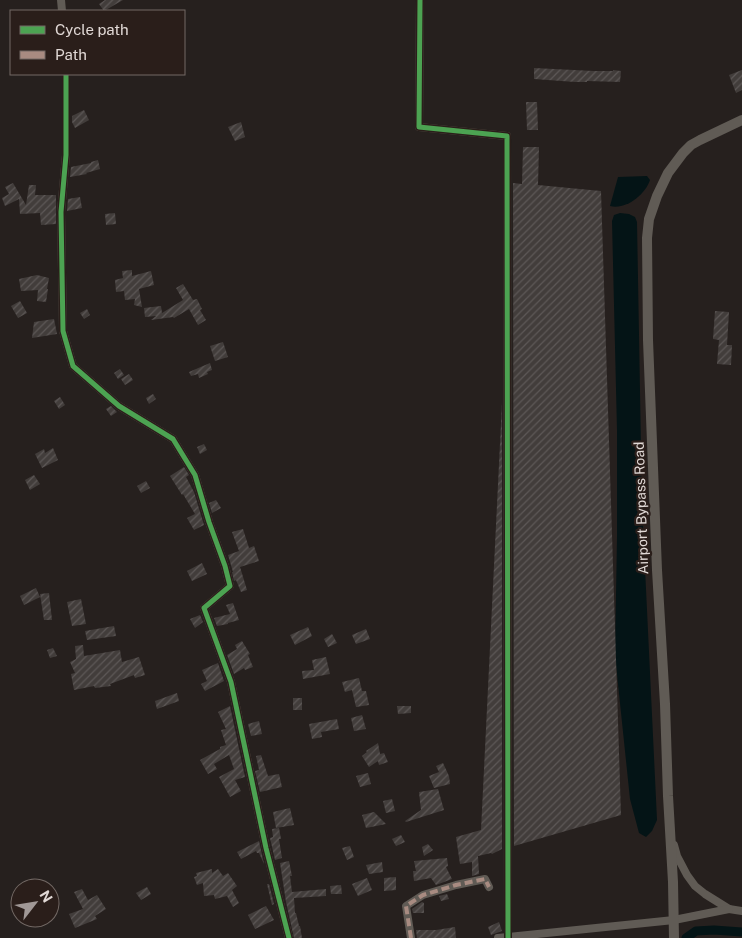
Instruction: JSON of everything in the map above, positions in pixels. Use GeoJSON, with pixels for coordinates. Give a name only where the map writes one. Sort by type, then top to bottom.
{"type":"FeatureCollection","features":[{"type":"Feature","properties":{"kind":"street"},"geometry":{"type":"LineString","coordinates":[[420,0],[419,127],[506,136],[508,937]]}},
{"type":"Feature","properties":{"kind":"street"},"geometry":{"type":"LineString","coordinates":[[66,75],[66,155],[61,212],[63,330],[73,366],[118,406],[173,439],[195,475],[230,586],[204,608],[231,682],[266,848],[289,938]]}},
{"type":"Feature","properties":{"kind":"street","name":"Airport Bypass Road"},"geometry":{"type":"LineString","coordinates":[[674,938],[648,340],[647,238],[649,219],[657,196],[668,174],[683,153],[696,142],[742,120]]}},
{"type":"Feature","properties":{"kind":"street"},"geometry":{"type":"LineString","coordinates":[[671,835],[677,856],[687,875],[704,894],[729,909]]}},
{"type":"Feature","properties":{"kind":"street"},"geometry":{"type":"LineString","coordinates":[[411,938],[406,906],[424,895],[456,885],[485,879],[489,887]]}},
{"type":"Feature","properties":{"kind":"street"},"geometry":{"type":"LineString","coordinates":[[498,938],[674,921],[729,909],[742,911]]}},
{"type":"Feature","properties":{"kind":"shaded area"},"geometry":{"type":"Polygon","coordinates":[[[647,176],[650,180],[648,186],[639,196],[622,206],[610,206],[618,177],[647,176]]]}},
{"type":"Feature","properties":{"kind":"shaded area"},"geometry":{"type":"Polygon","coordinates":[[[620,213],[635,217],[637,222],[642,505],[657,820],[652,831],[646,837],[639,833],[630,799],[615,655],[617,430],[612,221],[614,215],[620,213]]]}},
{"type":"Feature","properties":{"kind":"building"},"geometry":{"type":"Polygon","coordinates":[[[105,0],[123,0],[106,10],[103,10],[99,4],[105,0]]]}},
{"type":"Feature","properties":{"kind":"building"},"geometry":{"type":"Polygon","coordinates":[[[534,68],[621,71],[620,82],[575,82],[534,79],[534,68]]]}},
{"type":"Feature","properties":{"kind":"building"},"geometry":{"type":"Polygon","coordinates":[[[742,70],[742,90],[736,93],[729,75],[742,70]]]}},
{"type":"Feature","properties":{"kind":"building"},"geometry":{"type":"Polygon","coordinates":[[[526,102],[537,102],[538,130],[527,130],[526,102]]]}},
{"type":"Feature","properties":{"kind":"building"},"geometry":{"type":"Polygon","coordinates":[[[84,110],[89,120],[75,128],[72,116],[84,110]]]}},
{"type":"Feature","properties":{"kind":"building"},"geometry":{"type":"Polygon","coordinates":[[[241,122],[245,137],[235,141],[228,127],[241,122]]]}},
{"type":"Feature","properties":{"kind":"building"},"geometry":{"type":"Polygon","coordinates":[[[523,147],[539,147],[538,185],[601,191],[621,815],[514,846],[513,183],[522,184],[523,147]]]}},
{"type":"Feature","properties":{"kind":"building"},"geometry":{"type":"Polygon","coordinates":[[[98,160],[100,169],[70,177],[71,167],[98,160]]]}},
{"type":"Feature","properties":{"kind":"building"},"geometry":{"type":"Polygon","coordinates":[[[13,183],[26,205],[29,185],[36,185],[35,195],[56,195],[56,224],[41,225],[40,213],[20,214],[19,199],[5,206],[2,198],[9,194],[5,187],[13,183]]]}},
{"type":"Feature","properties":{"kind":"building"},"geometry":{"type":"Polygon","coordinates":[[[80,197],[82,208],[67,211],[68,199],[80,197]]]}},
{"type":"Feature","properties":{"kind":"building"},"geometry":{"type":"Polygon","coordinates":[[[115,213],[116,224],[106,225],[105,214],[115,213]]]}},
{"type":"Feature","properties":{"kind":"building"},"geometry":{"type":"Polygon","coordinates":[[[132,270],[132,276],[151,271],[154,285],[139,289],[142,307],[134,305],[135,299],[125,300],[124,291],[116,292],[115,280],[123,278],[122,271],[132,270]]]}},
{"type":"Feature","properties":{"kind":"building"},"geometry":{"type":"Polygon","coordinates":[[[37,275],[49,278],[46,302],[37,301],[38,290],[21,291],[19,279],[37,275]]]}},
{"type":"Feature","properties":{"kind":"building"},"geometry":{"type":"Polygon","coordinates":[[[183,284],[193,300],[197,299],[202,309],[200,310],[206,320],[198,325],[189,309],[174,318],[151,320],[156,316],[145,317],[144,308],[161,306],[162,313],[183,300],[176,288],[183,284]]]}},
{"type":"Feature","properties":{"kind":"building"},"geometry":{"type":"Polygon","coordinates":[[[20,301],[27,313],[18,318],[11,306],[20,301]]]}},
{"type":"Feature","properties":{"kind":"building"},"geometry":{"type":"Polygon","coordinates":[[[87,309],[90,315],[84,319],[80,313],[87,309]]]}},
{"type":"Feature","properties":{"kind":"building"},"geometry":{"type":"Polygon","coordinates":[[[715,311],[729,312],[727,345],[732,345],[731,365],[717,364],[719,340],[713,339],[715,311]]]}},
{"type":"Feature","properties":{"kind":"building"},"geometry":{"type":"Polygon","coordinates":[[[54,319],[57,334],[32,338],[34,322],[54,319]]]}},
{"type":"Feature","properties":{"kind":"building"},"geometry":{"type":"Polygon","coordinates":[[[223,342],[228,357],[215,361],[210,346],[223,342]]]}},
{"type":"Feature","properties":{"kind":"building"},"geometry":{"type":"Polygon","coordinates":[[[210,363],[212,370],[207,372],[208,374],[199,378],[198,374],[191,376],[189,372],[210,363]]]}},
{"type":"Feature","properties":{"kind":"building"},"geometry":{"type":"Polygon","coordinates":[[[120,369],[124,375],[118,379],[114,373],[120,369]]]}},
{"type":"Feature","properties":{"kind":"building"},"geometry":{"type":"Polygon","coordinates":[[[129,374],[133,380],[125,385],[121,379],[129,374]]]}},
{"type":"Feature","properties":{"kind":"building"},"geometry":{"type":"Polygon","coordinates":[[[153,394],[156,399],[149,404],[146,398],[153,394]]]}},
{"type":"Feature","properties":{"kind":"building"},"geometry":{"type":"Polygon","coordinates":[[[60,397],[65,405],[59,409],[54,401],[60,397]]]}},
{"type":"Feature","properties":{"kind":"building"},"geometry":{"type":"Polygon","coordinates":[[[502,403],[502,849],[492,854],[478,856],[479,874],[472,876],[472,862],[460,864],[456,837],[481,830],[502,403]]]}},
{"type":"Feature","properties":{"kind":"building"},"geometry":{"type":"Polygon","coordinates":[[[111,406],[117,412],[111,416],[106,409],[111,406]]]}},
{"type":"Feature","properties":{"kind":"building"},"geometry":{"type":"Polygon","coordinates":[[[204,444],[207,450],[200,454],[197,447],[204,444]]]}},
{"type":"Feature","properties":{"kind":"building"},"geometry":{"type":"Polygon","coordinates":[[[53,448],[58,460],[42,468],[35,454],[44,449],[45,453],[53,448]]]}},
{"type":"Feature","properties":{"kind":"building"},"geometry":{"type":"Polygon","coordinates":[[[184,467],[189,475],[186,477],[194,492],[204,525],[194,530],[187,518],[195,514],[170,476],[184,467]]]}},
{"type":"Feature","properties":{"kind":"building"},"geometry":{"type":"Polygon","coordinates":[[[34,475],[40,484],[30,490],[25,480],[34,475]]]}},
{"type":"Feature","properties":{"kind":"building"},"geometry":{"type":"Polygon","coordinates":[[[146,481],[150,488],[141,493],[137,486],[146,481]]]}},
{"type":"Feature","properties":{"kind":"building"},"geometry":{"type":"Polygon","coordinates":[[[216,500],[221,508],[212,513],[209,503],[216,500]]]}},
{"type":"Feature","properties":{"kind":"building"},"geometry":{"type":"Polygon","coordinates":[[[243,529],[249,548],[254,546],[259,561],[240,567],[247,590],[241,592],[236,580],[234,581],[228,555],[239,551],[232,532],[243,529]]]}},
{"type":"Feature","properties":{"kind":"building"},"geometry":{"type":"Polygon","coordinates":[[[202,563],[207,574],[192,581],[187,571],[202,563]]]}},
{"type":"Feature","properties":{"kind":"building"},"geometry":{"type":"Polygon","coordinates":[[[36,588],[40,597],[24,605],[20,596],[36,588]]]}},
{"type":"Feature","properties":{"kind":"building"},"geometry":{"type":"Polygon","coordinates":[[[49,593],[52,620],[44,620],[40,594],[49,593]]]}},
{"type":"Feature","properties":{"kind":"building"},"geometry":{"type":"Polygon","coordinates":[[[81,599],[86,624],[72,626],[67,602],[81,599]]]}},
{"type":"Feature","properties":{"kind":"building"},"geometry":{"type":"Polygon","coordinates":[[[233,603],[239,620],[217,626],[214,618],[230,614],[226,605],[233,603]]]}},
{"type":"Feature","properties":{"kind":"building"},"geometry":{"type":"Polygon","coordinates":[[[200,615],[203,622],[195,628],[190,619],[200,615]]]}},
{"type":"Feature","properties":{"kind":"building"},"geometry":{"type":"Polygon","coordinates":[[[114,626],[116,636],[87,640],[85,631],[114,626]]]}},
{"type":"Feature","properties":{"kind":"building"},"geometry":{"type":"Polygon","coordinates":[[[308,627],[312,636],[295,645],[290,635],[308,627]]]}},
{"type":"Feature","properties":{"kind":"building"},"geometry":{"type":"Polygon","coordinates":[[[366,629],[370,639],[356,644],[352,635],[366,629]]]}},
{"type":"Feature","properties":{"kind":"building"},"geometry":{"type":"Polygon","coordinates":[[[332,634],[337,643],[328,647],[324,639],[332,634]]]}},
{"type":"Feature","properties":{"kind":"building"},"geometry":{"type":"Polygon","coordinates":[[[242,641],[250,654],[248,655],[253,667],[245,670],[244,668],[234,674],[227,655],[237,649],[235,645],[242,641]]]}},
{"type":"Feature","properties":{"kind":"building"},"geometry":{"type":"Polygon","coordinates":[[[83,645],[84,656],[120,650],[122,662],[139,657],[145,675],[135,678],[134,675],[110,684],[111,686],[95,688],[94,686],[74,690],[71,674],[75,673],[70,662],[76,659],[75,646],[83,645]]]}},
{"type":"Feature","properties":{"kind":"building"},"geometry":{"type":"Polygon","coordinates":[[[53,648],[57,656],[50,658],[47,650],[53,648]]]}},
{"type":"Feature","properties":{"kind":"building"},"geometry":{"type":"Polygon","coordinates":[[[326,657],[330,674],[303,679],[302,671],[314,670],[312,660],[326,657]]]}},
{"type":"Feature","properties":{"kind":"building"},"geometry":{"type":"Polygon","coordinates":[[[218,663],[224,681],[205,691],[201,684],[207,681],[202,670],[218,663]]]}},
{"type":"Feature","properties":{"kind":"building"},"geometry":{"type":"Polygon","coordinates":[[[359,678],[362,691],[366,691],[369,705],[356,707],[352,690],[345,692],[342,682],[359,678]]]}},
{"type":"Feature","properties":{"kind":"building"},"geometry":{"type":"Polygon","coordinates":[[[177,693],[179,701],[157,709],[155,701],[177,693]]]}},
{"type":"Feature","properties":{"kind":"building"},"geometry":{"type":"Polygon","coordinates":[[[293,698],[302,698],[302,710],[293,710],[293,698]]]}},
{"type":"Feature","properties":{"kind":"building"},"geometry":{"type":"Polygon","coordinates":[[[230,706],[245,777],[235,780],[241,791],[230,797],[219,777],[234,769],[229,755],[214,764],[217,769],[208,774],[200,760],[226,745],[221,730],[226,729],[218,712],[230,706]]]}},
{"type":"Feature","properties":{"kind":"building"},"geometry":{"type":"Polygon","coordinates":[[[397,706],[411,706],[411,713],[398,714],[397,706]]]}},
{"type":"Feature","properties":{"kind":"building"},"geometry":{"type":"Polygon","coordinates":[[[362,715],[366,729],[354,731],[351,718],[362,715]]]}},
{"type":"Feature","properties":{"kind":"building"},"geometry":{"type":"Polygon","coordinates":[[[337,719],[339,729],[321,732],[322,737],[312,739],[309,724],[337,719]]]}},
{"type":"Feature","properties":{"kind":"building"},"geometry":{"type":"Polygon","coordinates":[[[259,721],[262,734],[251,736],[248,724],[259,721]]]}},
{"type":"Feature","properties":{"kind":"building"},"geometry":{"type":"Polygon","coordinates":[[[378,743],[380,754],[384,753],[388,762],[379,765],[378,761],[369,767],[362,756],[378,743]]]}},
{"type":"Feature","properties":{"kind":"building"},"geometry":{"type":"Polygon","coordinates":[[[261,755],[268,776],[279,774],[282,787],[260,792],[255,771],[259,770],[256,756],[261,755]]]}},
{"type":"Feature","properties":{"kind":"building"},"geometry":{"type":"Polygon","coordinates":[[[443,763],[449,776],[450,784],[434,788],[429,776],[439,772],[436,766],[443,763]]]}},
{"type":"Feature","properties":{"kind":"building"},"geometry":{"type":"Polygon","coordinates":[[[368,773],[371,784],[360,787],[356,776],[368,773]]]}},
{"type":"Feature","properties":{"kind":"building"},"geometry":{"type":"Polygon","coordinates":[[[438,789],[444,810],[405,821],[421,810],[419,792],[438,789]]]}},
{"type":"Feature","properties":{"kind":"building"},"geometry":{"type":"Polygon","coordinates":[[[392,799],[395,811],[386,813],[383,801],[392,799]]]}},
{"type":"Feature","properties":{"kind":"building"},"geometry":{"type":"Polygon","coordinates":[[[290,808],[294,825],[276,828],[273,812],[290,808]]]}},
{"type":"Feature","properties":{"kind":"building"},"geometry":{"type":"Polygon","coordinates":[[[374,812],[386,824],[366,828],[362,815],[374,812]]]}},
{"type":"Feature","properties":{"kind":"building"},"geometry":{"type":"Polygon","coordinates":[[[279,828],[282,858],[275,860],[270,838],[273,837],[272,829],[279,828]]]}},
{"type":"Feature","properties":{"kind":"building"},"geometry":{"type":"Polygon","coordinates":[[[401,835],[405,842],[396,846],[392,839],[401,835]]]}},
{"type":"Feature","properties":{"kind":"building"},"geometry":{"type":"Polygon","coordinates":[[[259,841],[264,864],[259,853],[256,851],[241,859],[237,852],[259,841]]]}},
{"type":"Feature","properties":{"kind":"building"},"geometry":{"type":"Polygon","coordinates":[[[428,844],[433,850],[424,856],[422,847],[428,844]]]}},
{"type":"Feature","properties":{"kind":"building"},"geometry":{"type":"Polygon","coordinates":[[[350,846],[354,857],[347,860],[342,848],[350,846]]]}},
{"type":"Feature","properties":{"kind":"building"},"geometry":{"type":"Polygon","coordinates":[[[447,858],[448,866],[446,867],[452,879],[436,885],[431,878],[414,881],[413,871],[416,871],[414,861],[447,858]]]}},
{"type":"Feature","properties":{"kind":"building"},"geometry":{"type":"Polygon","coordinates":[[[289,861],[292,876],[290,876],[292,892],[326,889],[326,896],[294,898],[295,913],[302,938],[294,938],[286,902],[280,863],[289,861]]]}},
{"type":"Feature","properties":{"kind":"building"},"geometry":{"type":"Polygon","coordinates":[[[382,862],[383,872],[369,874],[366,865],[382,862]]]}},
{"type":"Feature","properties":{"kind":"building"},"geometry":{"type":"Polygon","coordinates":[[[212,869],[212,873],[218,869],[223,876],[228,873],[237,886],[232,890],[239,903],[233,907],[227,896],[215,899],[214,895],[204,896],[203,883],[197,885],[194,877],[197,876],[196,873],[212,869]]]}},
{"type":"Feature","properties":{"kind":"building"},"geometry":{"type":"Polygon","coordinates":[[[396,877],[396,890],[384,891],[384,878],[396,877]]]}},
{"type":"Feature","properties":{"kind":"building"},"geometry":{"type":"Polygon","coordinates":[[[367,878],[372,890],[358,896],[352,884],[367,878]]]}},
{"type":"Feature","properties":{"kind":"building"},"geometry":{"type":"Polygon","coordinates":[[[267,884],[269,884],[274,904],[272,905],[267,884]]]}},
{"type":"Feature","properties":{"kind":"building"},"geometry":{"type":"Polygon","coordinates":[[[341,885],[342,894],[331,894],[330,886],[341,885]]]}},
{"type":"Feature","properties":{"kind":"building"},"geometry":{"type":"Polygon","coordinates":[[[147,887],[151,894],[141,900],[136,893],[147,887]]]}},
{"type":"Feature","properties":{"kind":"building"},"geometry":{"type":"Polygon","coordinates":[[[82,889],[88,900],[97,895],[106,909],[95,916],[97,919],[75,928],[69,914],[83,909],[74,892],[82,889]]]}},
{"type":"Feature","properties":{"kind":"building"},"geometry":{"type":"Polygon","coordinates":[[[447,894],[449,899],[441,901],[439,896],[447,894]]]}},
{"type":"Feature","properties":{"kind":"building"},"geometry":{"type":"Polygon","coordinates":[[[422,902],[424,903],[424,913],[413,913],[412,909],[422,902]]]}},
{"type":"Feature","properties":{"kind":"building"},"geometry":{"type":"Polygon","coordinates":[[[266,906],[274,920],[255,929],[248,915],[266,906]]]}},
{"type":"Feature","properties":{"kind":"building"},"geometry":{"type":"Polygon","coordinates":[[[499,922],[502,931],[491,935],[488,927],[499,922]]]}},
{"type":"Feature","properties":{"kind":"building"},"geometry":{"type":"Polygon","coordinates":[[[455,927],[456,938],[417,938],[416,930],[436,930],[455,927]]]}},
{"type":"Feature","properties":{"kind":"waterway"},"geometry":{"type":"LineString","coordinates":[[686,938],[696,931],[742,932]]}},
{"type":"Feature","properties":{"kind":"marked path"},"geometry":{"type":"LineString","coordinates":[[411,938],[406,906],[423,895],[456,885],[485,879],[489,887]]}},
{"type":"Feature","properties":{"kind":"cycle path"},"geometry":{"type":"LineString","coordinates":[[420,0],[419,127],[507,136],[508,938]]}},
{"type":"Feature","properties":{"kind":"cycle path"},"geometry":{"type":"LineString","coordinates":[[66,75],[66,155],[61,212],[63,331],[73,366],[119,406],[173,439],[195,475],[230,586],[204,608],[231,682],[266,848],[289,938]]}}]}
